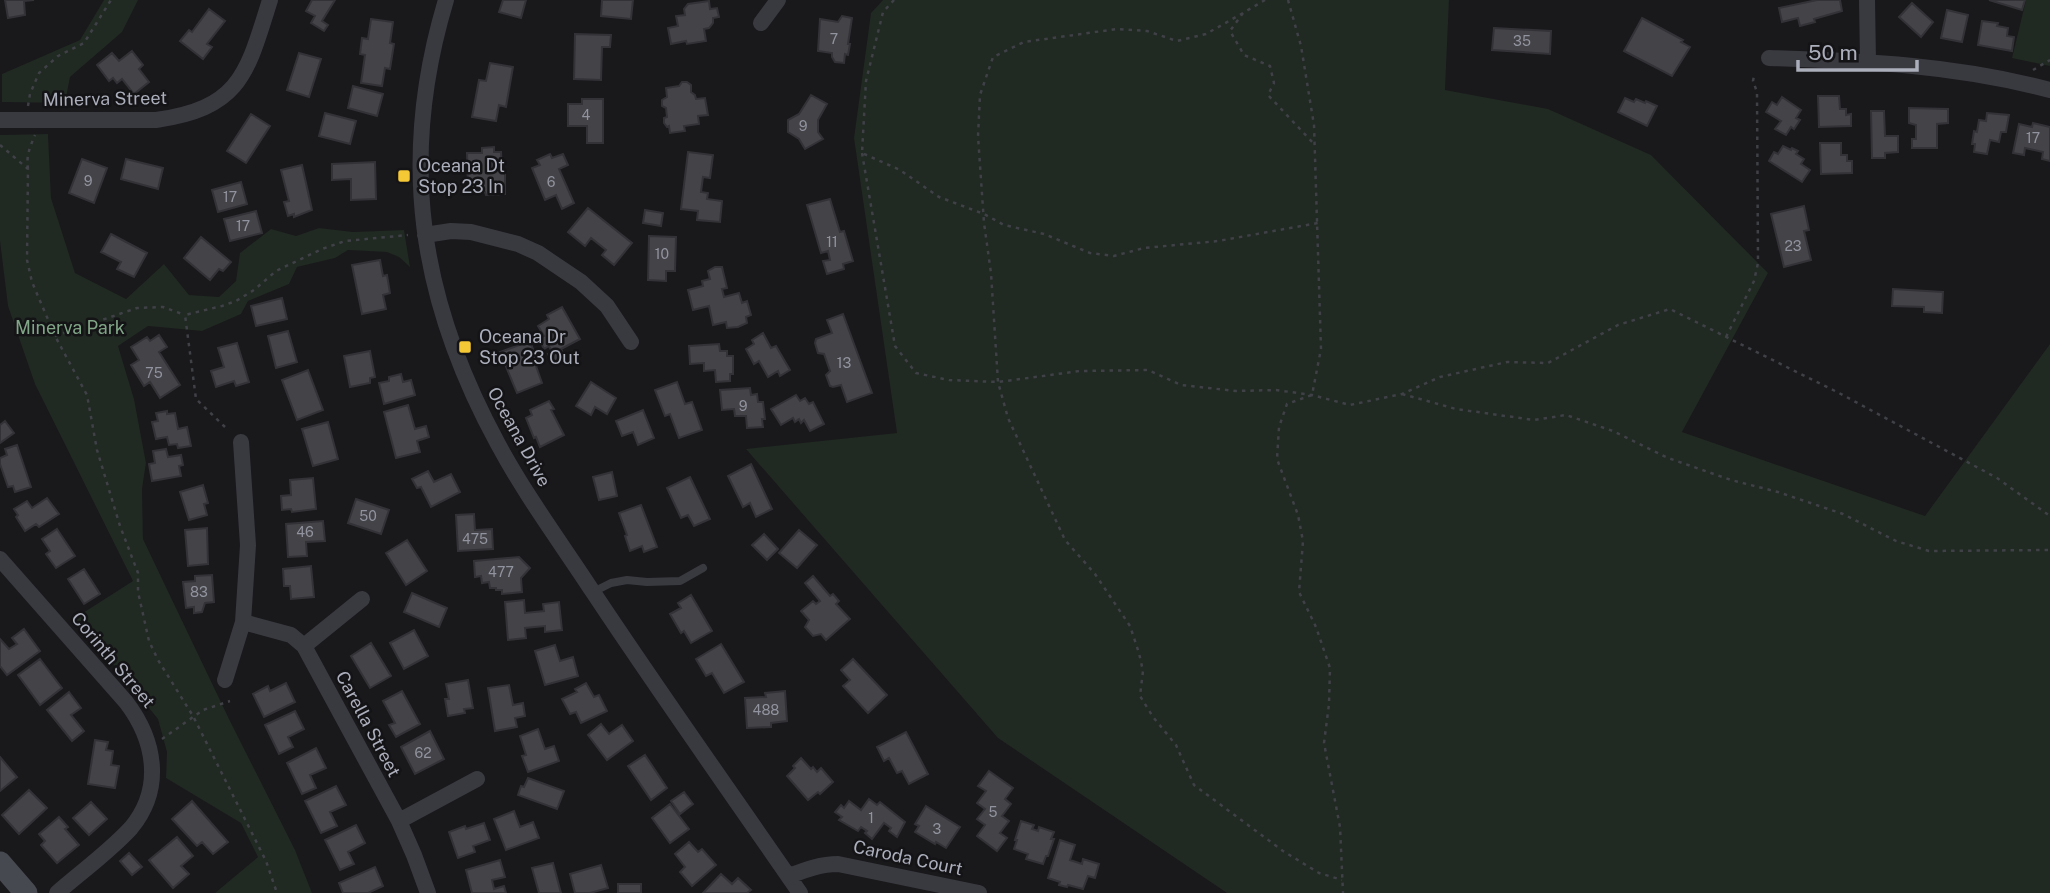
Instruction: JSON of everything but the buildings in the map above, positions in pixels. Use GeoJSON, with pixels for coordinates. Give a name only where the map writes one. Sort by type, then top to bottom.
{"type":"FeatureCollection","features":[{"type":"Feature","properties":{"kind":"street","name":"Minerva Street"},"geometry":{"type":"LineString","coordinates":[[0,120],[156,120],[196,111],[231,90],[240,79],[250,62],[270,0]]}},
{"type":"Feature","properties":{"kind":"street","name":"Oceana Drive"},"geometry":{"type":"LineString","coordinates":[[446,0],[428,69],[420,134],[421,205],[417,235],[435,285],[450,341],[474,397],[527,492],[654,684],[800,893]]}},
{"type":"Feature","properties":{"kind":"street"},"geometry":{"type":"LineString","coordinates":[[761,23],[778,0]]}},
{"type":"Feature","properties":{"kind":"street"},"geometry":{"type":"LineString","coordinates":[[1867,0],[1868,61]]}},
{"type":"Feature","properties":{"kind":"street"},"geometry":{"type":"LineString","coordinates":[[1769,58],[1868,61],[1964,72],[2050,90]]}},
{"type":"Feature","properties":{"kind":"street"},"geometry":{"type":"LineString","coordinates":[[417,235],[451,231],[471,232],[518,244],[538,253],[559,266],[607,306],[631,342]]}},
{"type":"Feature","properties":{"kind":"street"},"geometry":{"type":"LineString","coordinates":[[225,680],[243,622],[248,545],[241,442]]}},
{"type":"Feature","properties":{"kind":"street","name":"Corinth Street"},"geometry":{"type":"LineString","coordinates":[[0,559],[126,702],[145,731],[151,751],[153,772],[149,794],[141,813],[120,838],[57,893]]}},
{"type":"Feature","properties":{"kind":"street"},"geometry":{"type":"LineString","coordinates":[[243,622],[292,635],[304,646],[362,599]]}},
{"type":"Feature","properties":{"kind":"street","name":"Carella Street"},"geometry":{"type":"LineString","coordinates":[[304,646],[398,821],[428,893]]}},
{"type":"Feature","properties":{"kind":"street"},"geometry":{"type":"LineString","coordinates":[[398,821],[477,779]]}},
{"type":"Feature","properties":{"kind":"street"},"geometry":{"type":"LineString","coordinates":[[0,863],[26,893]]}},
{"type":"Feature","properties":{"kind":"street","name":"Caroda Court"},"geometry":{"type":"LineString","coordinates":[[789,876],[824,864],[838,864],[979,893]]}},
{"type":"Feature","properties":{"kind":"lane"},"geometry":{"type":"LineString","coordinates":[[593,592],[611,583],[627,580],[680,581],[703,568]]}},
{"type":"Feature","properties":{"kind":"path"},"geometry":{"type":"LineString","coordinates":[[27,109],[39,73],[58,56],[84,43],[111,0]]}},
{"type":"Feature","properties":{"kind":"path"},"geometry":{"type":"LineString","coordinates":[[894,0],[883,12],[866,81],[862,153],[895,346],[916,373],[949,380],[998,382],[1080,371],[1148,370],[1181,385],[1236,391],[1276,390],[1350,405],[1402,394],[1440,377],[1507,362],[1548,363],[1618,325],[1670,309],[1839,393],[1997,478],[2050,516]]}},
{"type":"Feature","properties":{"kind":"path"},"geometry":{"type":"LineString","coordinates":[[1265,0],[1206,34],[1177,41],[1147,31],[1116,29],[1024,42],[993,57],[980,95],[978,136],[998,382],[1013,429],[1065,540],[1095,574],[1130,626],[1143,671],[1140,696],[1176,745],[1194,785],[1283,851],[1319,873],[1342,880]]}},
{"type":"Feature","properties":{"kind":"path"},"geometry":{"type":"LineString","coordinates":[[1288,0],[1301,46],[1314,125],[1321,349],[1312,396]]}},
{"type":"Feature","properties":{"kind":"path"},"geometry":{"type":"LineString","coordinates":[[1243,13],[1230,31],[1244,55],[1270,66],[1274,83],[1268,94],[1314,144]]}},
{"type":"Feature","properties":{"kind":"path"},"geometry":{"type":"LineString","coordinates":[[2030,72],[2050,60]]}},
{"type":"Feature","properties":{"kind":"path"},"geometry":{"type":"LineString","coordinates":[[1726,337],[1754,281],[1758,263],[1757,92],[1754,76]]}},
{"type":"Feature","properties":{"kind":"path"},"geometry":{"type":"LineString","coordinates":[[37,131],[27,159],[27,260],[32,282],[55,336],[87,395],[97,450],[120,526],[138,573],[138,592],[149,641],[193,716],[266,861],[277,893]]}},
{"type":"Feature","properties":{"kind":"path"},"geometry":{"type":"LineString","coordinates":[[0,145],[28,169]]}},
{"type":"Feature","properties":{"kind":"path"},"geometry":{"type":"LineString","coordinates":[[862,153],[900,170],[939,197],[984,214],[1004,225],[1044,234],[1090,253],[1114,256],[1144,247],[1218,242],[1318,223]]}},
{"type":"Feature","properties":{"kind":"path"},"geometry":{"type":"LineString","coordinates":[[55,336],[137,308],[163,307],[185,315],[222,306],[254,290],[276,271],[322,249],[345,241],[417,235]]}},
{"type":"Feature","properties":{"kind":"path"},"geometry":{"type":"LineString","coordinates":[[185,315],[196,399],[225,427]]}},
{"type":"Feature","properties":{"kind":"path"},"geometry":{"type":"LineString","coordinates":[[1402,394],[1456,409],[1534,420],[1566,415],[1613,431],[1668,457],[1731,480],[1778,492],[1843,514],[1896,541],[1929,551],[2050,550]]}},
{"type":"Feature","properties":{"kind":"path"},"geometry":{"type":"LineString","coordinates":[[1312,396],[1287,404],[1279,427],[1277,459],[1298,515],[1303,541],[1299,592],[1317,627],[1330,668],[1324,743],[1340,827],[1343,893]]}},
{"type":"Feature","properties":{"kind":"path"},"geometry":{"type":"LineString","coordinates":[[159,742],[203,710],[230,701]]}},
{"type":"Feature","properties":{"kind":"green space"},"geometry":{"type":"Polygon","coordinates":[[[104,0],[138,0],[122,32],[70,77],[65,103],[2,102],[2,74],[80,40],[104,0]]]}},
{"type":"Feature","properties":{"kind":"green space"},"geometry":{"type":"Polygon","coordinates":[[[883,0],[1449,0],[1445,90],[1548,109],[1651,155],[1768,273],[1682,432],[1925,516],[2050,344],[2050,893],[1227,893],[998,738],[746,449],[897,433],[854,138],[871,13],[883,0]]]}},
{"type":"Feature","properties":{"kind":"green space"},"geometry":{"type":"Polygon","coordinates":[[[2026,0],[2050,0],[2050,66],[2012,58],[2026,0]]]}},
{"type":"Feature","properties":{"kind":"green space","name":"Minerva Park"},"geometry":{"type":"Polygon","coordinates":[[[48,134],[51,198],[75,273],[126,299],[164,264],[189,295],[219,297],[236,281],[240,253],[271,229],[296,236],[319,228],[353,232],[404,230],[410,267],[399,257],[387,252],[348,250],[335,258],[297,267],[289,284],[248,301],[241,314],[202,331],[148,326],[118,346],[134,399],[146,463],[142,489],[143,539],[295,850],[312,893],[215,893],[258,857],[241,823],[166,778],[167,752],[158,719],[75,618],[133,581],[35,384],[8,306],[0,241],[0,135],[48,134]]]}},
{"type":"Feature","properties":{"kind":"place","name":"Oceana Dt Stop 23 In"},"geometry":{"type":"Point","coordinates":[404,176]}},
{"type":"Feature","properties":{"kind":"place","name":"Oceana Dr Stop 23 Out"},"geometry":{"type":"Point","coordinates":[465,347]}}]}
